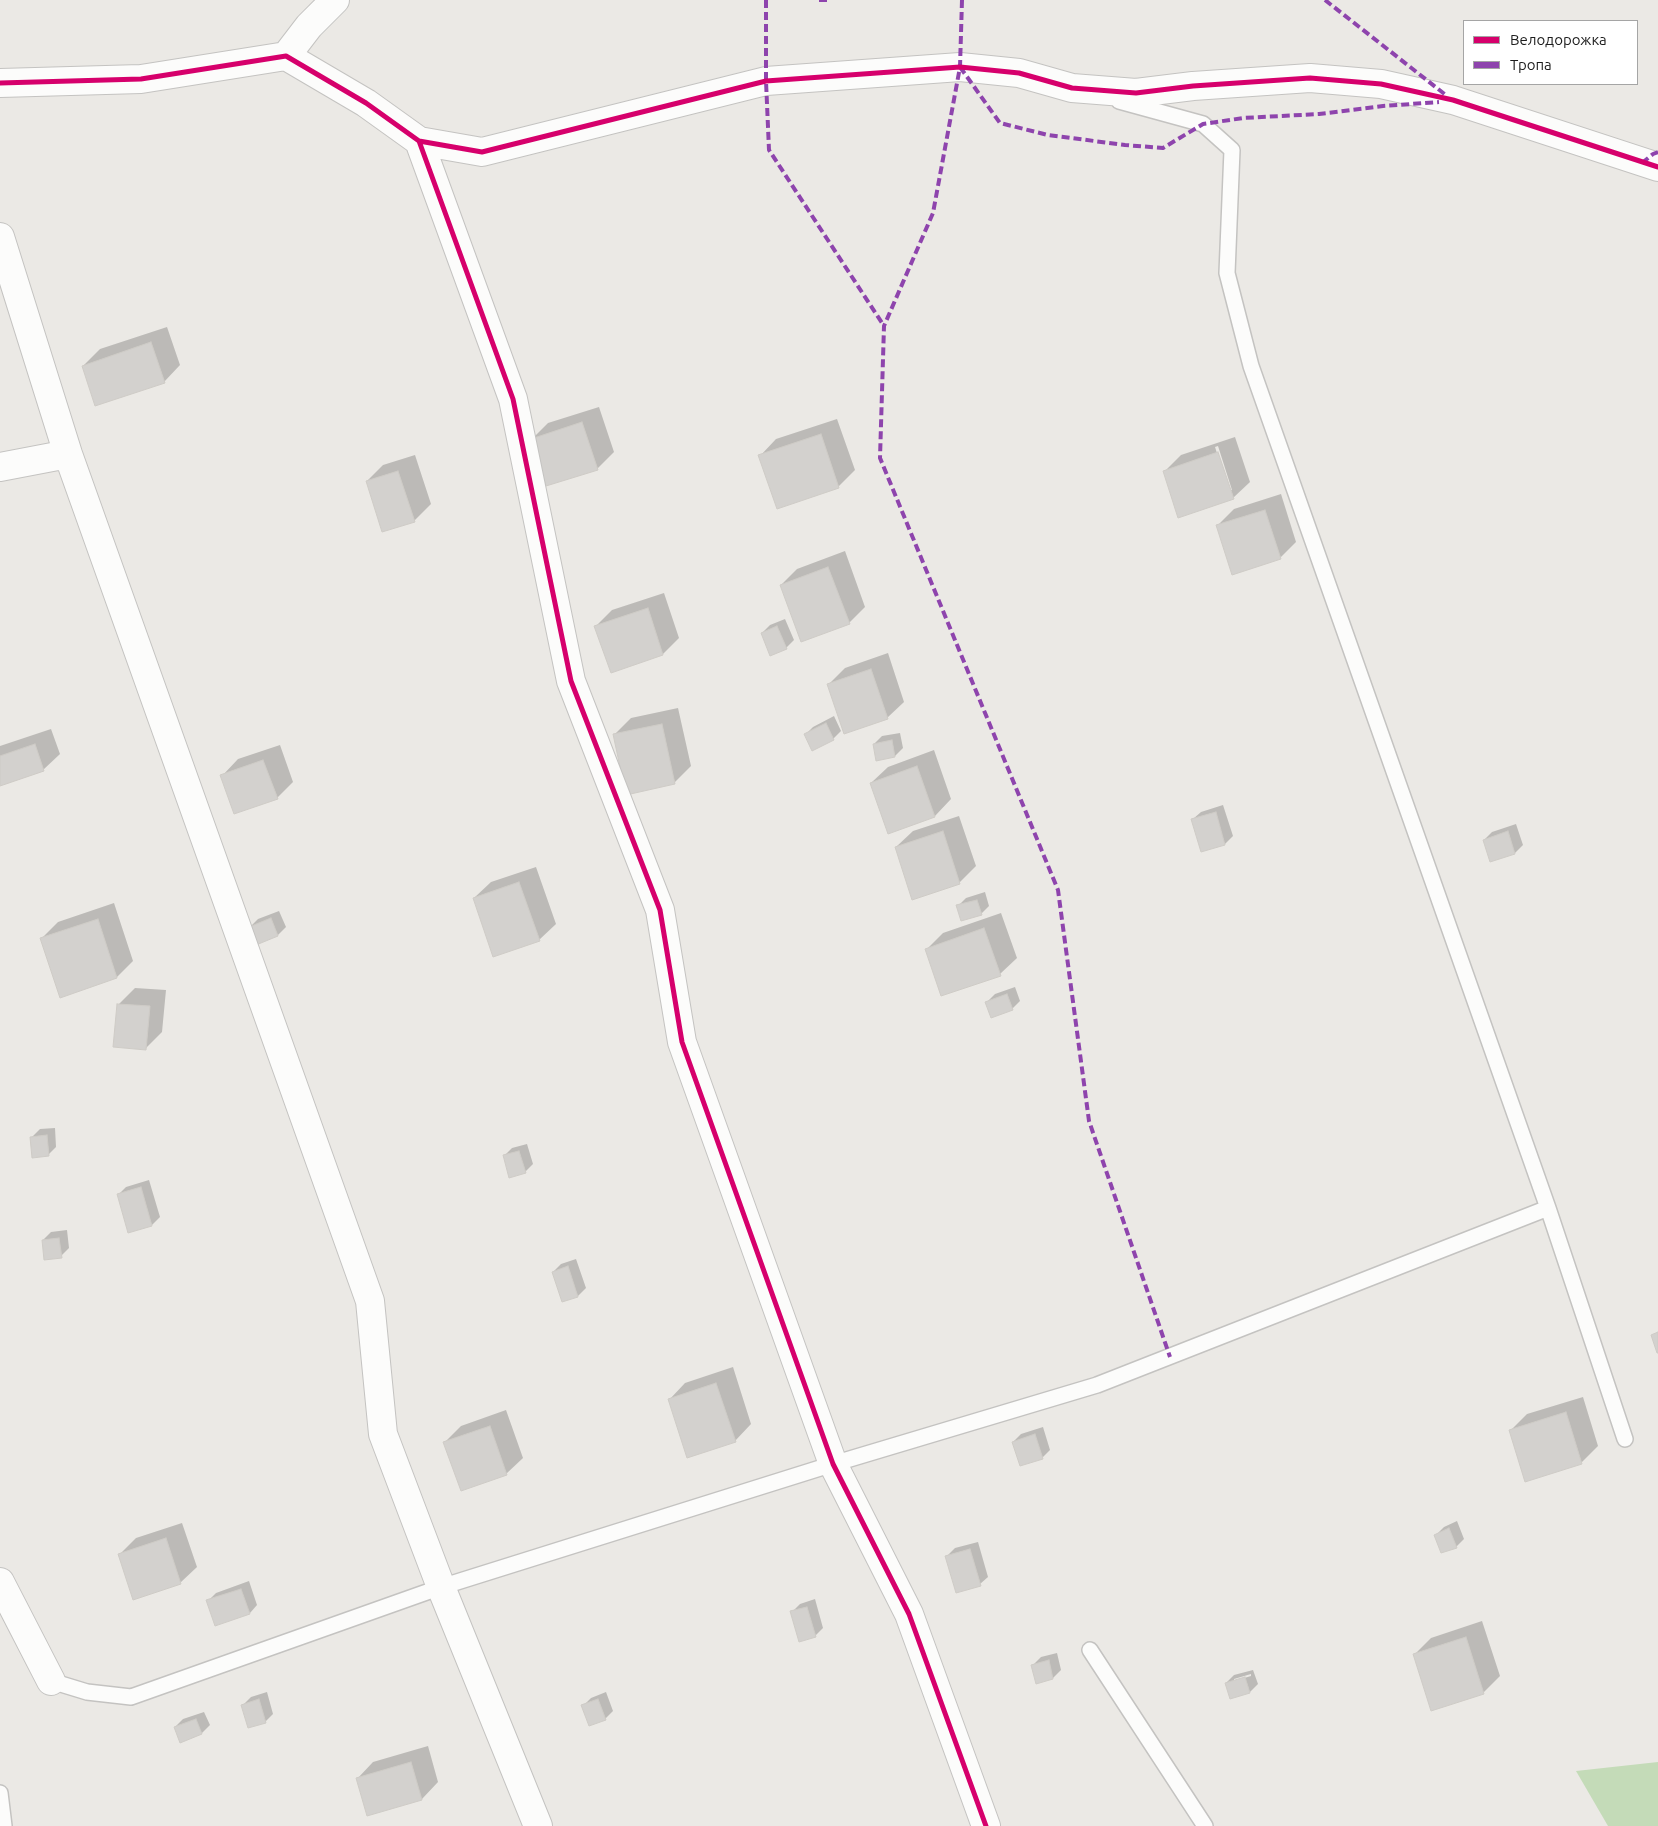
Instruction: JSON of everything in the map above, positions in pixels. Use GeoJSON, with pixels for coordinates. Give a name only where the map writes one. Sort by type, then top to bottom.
{"type":"FeatureCollection","features":[{"type":"Feature","properties":{"kind":"street"},"geometry":{"type":"LineString","coordinates":[[286,56],[310,26],[335,0]]}},
{"type":"Feature","properties":{"kind":"street"},"geometry":{"type":"LineString","coordinates":[[0,83],[141,80],[286,56],[366,103],[419,141],[482,152],[766,81],[960,67],[1019,73],[1072,88],[1136,94],[1193,86],[1310,78],[1381,84],[1453,100],[1658,167]]}},
{"type":"Feature","properties":{"kind":"street"},"geometry":{"type":"LineString","coordinates":[[419,141],[513,399],[571,681],[660,910],[682,1042],[834,1464],[908,1614],[986,1826]]}},
{"type":"Feature","properties":{"kind":"street"},"geometry":{"type":"LineString","coordinates":[[0,238],[68,454],[370,1301],[383,1434],[441,1587],[538,1826]]}},
{"type":"Feature","properties":{"kind":"street"},"geometry":{"type":"LineString","coordinates":[[0,467],[68,454]]}},
{"type":"Feature","properties":{"kind":"street"},"geometry":{"type":"LineString","coordinates":[[0,1582],[52,1681]]}},
{"type":"Feature","properties":{"kind":"lane"},"geometry":{"type":"LineString","coordinates":[[1072,88],[1203,124],[1232,150],[1227,273],[1251,366],[1548,1208],[1624,1439]]}},
{"type":"Feature","properties":{"kind":"lane"},"geometry":{"type":"LineString","coordinates":[[52,1681],[87,1692],[131,1696],[441,1587],[834,1464],[1097,1385],[1548,1208]]}},
{"type":"Feature","properties":{"kind":"lane"},"geometry":{"type":"LineString","coordinates":[[1090,1650],[1205,1826]]}},
{"type":"Feature","properties":{"kind":"lane"},"geometry":{"type":"LineString","coordinates":[[0,1793],[4,1826]]}},
{"type":"Feature","properties":{"kind":"green space"},"geometry":{"type":"Polygon","coordinates":[[[1658,1762],[1658,1826],[1608,1826],[1576,1771],[1658,1762]]]}},
{"type":"Feature","properties":{"kind":"building"},"geometry":{"type":"Polygon","coordinates":[[[151,342],[165,383],[95,406],[82,366],[151,342]]]}},
{"type":"Feature","properties":{"kind":"building"},"geometry":{"type":"Polygon","coordinates":[[[582,422],[598,470],[546,486],[531,439],[582,422]]]}},
{"type":"Feature","properties":{"kind":"building"},"geometry":{"type":"Polygon","coordinates":[[[821,434],[839,488],[777,509],[758,455],[821,434]]]}},
{"type":"Feature","properties":{"kind":"building"},"geometry":{"type":"Polygon","coordinates":[[[1218,452],[1234,499],[1178,518],[1163,471],[1218,452]]]}},
{"type":"Feature","properties":{"kind":"building"},"geometry":{"type":"Polygon","coordinates":[[[398,471],[415,522],[382,532],[366,481],[398,471]]]}},
{"type":"Feature","properties":{"kind":"building"},"geometry":{"type":"Polygon","coordinates":[[[1265,510],[1281,559],[1232,575],[1216,525],[1265,510]]]}},
{"type":"Feature","properties":{"kind":"building"},"geometry":{"type":"Polygon","coordinates":[[[828,567],[850,624],[801,642],[780,585],[828,567]]]}},
{"type":"Feature","properties":{"kind":"building"},"geometry":{"type":"Polygon","coordinates":[[[648,608],[663,655],[611,673],[594,626],[648,608]]]}},
{"type":"Feature","properties":{"kind":"building"},"geometry":{"type":"Polygon","coordinates":[[[777,626],[787,649],[770,656],[761,633],[777,626]]]}},
{"type":"Feature","properties":{"kind":"building"},"geometry":{"type":"Polygon","coordinates":[[[871,669],[888,719],[844,734],[827,684],[871,669]]]}},
{"type":"Feature","properties":{"kind":"building"},"geometry":{"type":"Polygon","coordinates":[[[826,723],[834,740],[812,751],[804,734],[826,723]]]}},
{"type":"Feature","properties":{"kind":"building"},"geometry":{"type":"Polygon","coordinates":[[[662,724],[675,784],[626,795],[613,734],[662,724]]]}},
{"type":"Feature","properties":{"kind":"building"},"geometry":{"type":"Polygon","coordinates":[[[892,740],[895,757],[876,761],[873,744],[892,740]]]}},
{"type":"Feature","properties":{"kind":"building"},"geometry":{"type":"Polygon","coordinates":[[[35,744],[44,771],[0,786],[0,756],[35,744]]]}},
{"type":"Feature","properties":{"kind":"building"},"geometry":{"type":"Polygon","coordinates":[[[263,760],[278,799],[234,814],[220,775],[263,760]]]}},
{"type":"Feature","properties":{"kind":"building"},"geometry":{"type":"Polygon","coordinates":[[[917,766],[935,817],[888,834],[870,783],[917,766]]]}},
{"type":"Feature","properties":{"kind":"building"},"geometry":{"type":"Polygon","coordinates":[[[1216,812],[1225,845],[1201,852],[1191,819],[1216,812]]]}},
{"type":"Feature","properties":{"kind":"building"},"geometry":{"type":"Polygon","coordinates":[[[943,831],[960,884],[912,900],[895,847],[943,831]]]}},
{"type":"Feature","properties":{"kind":"building"},"geometry":{"type":"Polygon","coordinates":[[[1508,831],[1515,854],[1490,862],[1483,840],[1508,831]]]}},
{"type":"Feature","properties":{"kind":"building"},"geometry":{"type":"Polygon","coordinates":[[[519,882],[540,941],[493,957],[473,898],[519,882]]]}},
{"type":"Feature","properties":{"kind":"building"},"geometry":{"type":"Polygon","coordinates":[[[977,900],[982,915],[961,921],[956,905],[977,900]]]}},
{"type":"Feature","properties":{"kind":"building"},"geometry":{"type":"Polygon","coordinates":[[[271,918],[278,936],[256,945],[249,927],[271,918]]]}},
{"type":"Feature","properties":{"kind":"building"},"geometry":{"type":"Polygon","coordinates":[[[98,919],[117,978],[60,998],[40,938],[98,919]]]}},
{"type":"Feature","properties":{"kind":"building"},"geometry":{"type":"Polygon","coordinates":[[[984,928],[1001,976],[941,996],[925,949],[984,928]]]}},
{"type":"Feature","properties":{"kind":"building"},"geometry":{"type":"Polygon","coordinates":[[[1007,994],[1013,1010],[991,1018],[985,1002],[1007,994]]]}},
{"type":"Feature","properties":{"kind":"building"},"geometry":{"type":"Polygon","coordinates":[[[117,1004],[150,1006],[146,1050],[113,1047],[117,1004]]]}},
{"type":"Feature","properties":{"kind":"building"},"geometry":{"type":"Polygon","coordinates":[[[47,1135],[49,1156],[32,1158],[30,1137],[47,1135]]]}},
{"type":"Feature","properties":{"kind":"building"},"geometry":{"type":"Polygon","coordinates":[[[519,1151],[526,1173],[509,1178],[503,1155],[519,1151]]]}},
{"type":"Feature","properties":{"kind":"building"},"geometry":{"type":"Polygon","coordinates":[[[141,1187],[152,1226],[128,1233],[117,1194],[141,1187]]]}},
{"type":"Feature","properties":{"kind":"building"},"geometry":{"type":"Polygon","coordinates":[[[59,1238],[62,1258],[44,1260],[42,1240],[59,1238]]]}},
{"type":"Feature","properties":{"kind":"building"},"geometry":{"type":"Polygon","coordinates":[[[568,1266],[578,1297],[562,1302],[552,1272],[568,1266]]]}},
{"type":"Feature","properties":{"kind":"building"},"geometry":{"type":"Polygon","coordinates":[[[1658,1332],[1658,1353],[1657,1353],[1651,1335],[1658,1332]]]}},
{"type":"Feature","properties":{"kind":"building"},"geometry":{"type":"Polygon","coordinates":[[[716,1383],[736,1442],[687,1458],[668,1399],[716,1383]]]}},
{"type":"Feature","properties":{"kind":"building"},"geometry":{"type":"Polygon","coordinates":[[[1566,1412],[1582,1464],[1525,1482],[1509,1430],[1566,1412]]]}},
{"type":"Feature","properties":{"kind":"building"},"geometry":{"type":"Polygon","coordinates":[[[490,1426],[507,1475],[461,1491],[443,1442],[490,1426]]]}},
{"type":"Feature","properties":{"kind":"building"},"geometry":{"type":"Polygon","coordinates":[[[1035,1434],[1043,1459],[1020,1466],[1012,1442],[1035,1434]]]}},
{"type":"Feature","properties":{"kind":"building"},"geometry":{"type":"Polygon","coordinates":[[[1449,1528],[1457,1548],[1441,1553],[1434,1535],[1449,1528]]]}},
{"type":"Feature","properties":{"kind":"building"},"geometry":{"type":"Polygon","coordinates":[[[166,1538],[181,1584],[133,1600],[118,1554],[166,1538]]]}},
{"type":"Feature","properties":{"kind":"building"},"geometry":{"type":"Polygon","coordinates":[[[970,1549],[981,1586],[956,1593],[945,1556],[970,1549]]]}},
{"type":"Feature","properties":{"kind":"building"},"geometry":{"type":"Polygon","coordinates":[[[241,1589],[250,1614],[215,1626],[206,1600],[241,1589]]]}},
{"type":"Feature","properties":{"kind":"building"},"geometry":{"type":"Polygon","coordinates":[[[807,1607],[816,1637],[799,1642],[790,1611],[807,1607]]]}},
{"type":"Feature","properties":{"kind":"building"},"geometry":{"type":"Polygon","coordinates":[[[1466,1637],[1484,1694],[1431,1711],[1413,1654],[1466,1637]]]}},
{"type":"Feature","properties":{"kind":"building"},"geometry":{"type":"Polygon","coordinates":[[[1049,1660],[1053,1679],[1036,1684],[1031,1665],[1049,1660]]]}},
{"type":"Feature","properties":{"kind":"building"},"geometry":{"type":"Polygon","coordinates":[[[1245,1677],[1250,1693],[1230,1699],[1225,1683],[1245,1677]]]}},
{"type":"Feature","properties":{"kind":"building"},"geometry":{"type":"Polygon","coordinates":[[[259,1699],[266,1723],[248,1728],[241,1705],[259,1699]]]}},
{"type":"Feature","properties":{"kind":"building"},"geometry":{"type":"Polygon","coordinates":[[[598,1699],[606,1720],[589,1726],[581,1705],[598,1699]]]}},
{"type":"Feature","properties":{"kind":"building"},"geometry":{"type":"Polygon","coordinates":[[[196,1719],[202,1734],[180,1743],[174,1727],[196,1719]]]}},
{"type":"Feature","properties":{"kind":"building"},"geometry":{"type":"Polygon","coordinates":[[[411,1762],[422,1800],[367,1816],[356,1778],[411,1762]]]}},
{"type":"Feature","properties":{"kind":"marked path"},"geometry":{"type":"LineString","coordinates":[[766,0],[766,81],[769,150],[884,326]]}},
{"type":"Feature","properties":{"kind":"marked path"},"geometry":{"type":"LineString","coordinates":[[819,0],[827,0]]}},
{"type":"Feature","properties":{"kind":"marked path"},"geometry":{"type":"LineString","coordinates":[[962,0],[960,67],[933,213],[884,326],[880,458],[1058,890],[1089,1121],[1170,1357]]}},
{"type":"Feature","properties":{"kind":"marked path"},"geometry":{"type":"LineString","coordinates":[[1325,0],[1447,96]]}},
{"type":"Feature","properties":{"kind":"marked path"},"geometry":{"type":"LineString","coordinates":[[960,67],[1000,123],[1048,135],[1163,148],[1203,124],[1243,118],[1319,114],[1383,106],[1439,102]]}},
{"type":"Feature","properties":{"kind":"marked path"},"geometry":{"type":"LineString","coordinates":[[1642,163],[1658,152]]}},
{"type":"Feature","properties":{"kind":"cycle path"},"geometry":{"type":"LineString","coordinates":[[0,83],[141,79],[286,56],[366,103],[419,141],[482,152],[766,81],[960,67],[1019,73],[1072,88],[1136,93],[1193,86],[1310,78],[1381,84],[1453,100],[1658,167]]}},
{"type":"Feature","properties":{"kind":"cycle path"},"geometry":{"type":"LineString","coordinates":[[419,141],[513,399],[571,681],[660,910],[682,1042],[833,1464],[909,1614],[986,1826]]}}]}
